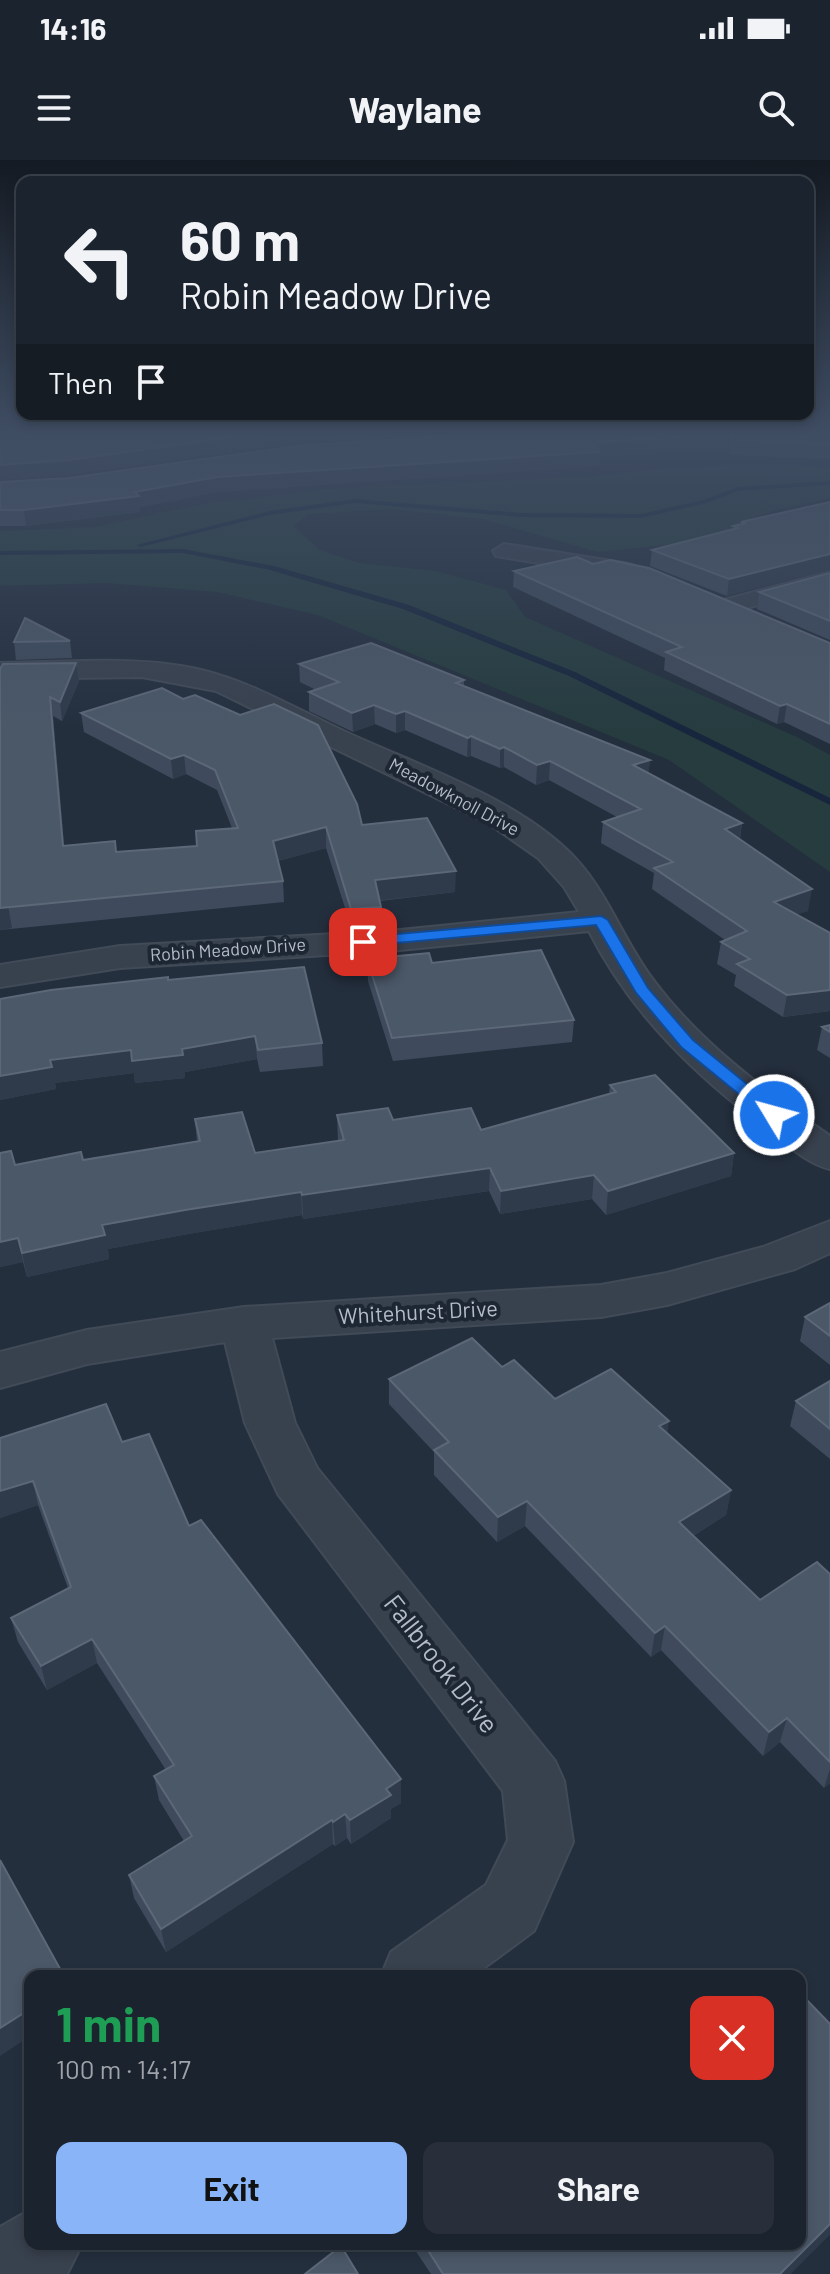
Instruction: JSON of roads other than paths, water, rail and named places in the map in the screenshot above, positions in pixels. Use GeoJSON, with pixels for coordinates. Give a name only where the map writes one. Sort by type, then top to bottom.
{"type":"FeatureCollection","features":[{"type":"Feature","properties":{"kind":"street"},"geometry":{"type":"LineString","coordinates":[[504,551],[603,565],[642,574]]}},
{"type":"Feature","properties":{"kind":"street"},"geometry":{"type":"LineString","coordinates":[[724,607],[830,579]]}},
{"type":"Feature","properties":{"kind":"street"},"geometry":{"type":"LineString","coordinates":[[696,595],[764,624]]}},
{"type":"Feature","properties":{"kind":"street","name":"Meadowknoll Drive"},"geometry":{"type":"LineString","coordinates":[[0,671],[171,670],[225,685],[454,794],[514,826],[550,852],[577,880],[641,990],[687,1044],[748,1096],[830,1156]]}},
{"type":"Feature","properties":{"kind":"street","name":"Robin Meadow Drive"},"geometry":{"type":"LineString","coordinates":[[0,976],[120,957],[390,941],[601,920]]}},
{"type":"Feature","properties":{"kind":"street","name":"Whitehurst Drive"},"geometry":{"type":"LineString","coordinates":[[0,1370],[87,1347],[244,1323],[601,1301],[667,1289],[779,1258],[830,1236]]}},
{"type":"Feature","properties":{"kind":"street","name":"Fallbrook Drive"},"geometry":{"type":"LineString","coordinates":[[244,1323],[270,1423],[297,1480],[533,1781],[541,1842],[510,1908],[423,1970]]}},
{"type":"Feature","properties":{"kind":"street"},"geometry":{"type":"LineString","coordinates":[[1,2274],[35,2250]]}},
{"type":"Feature","properties":{"kind":"waterway"},"geometry":{"type":"LineString","coordinates":[[140,545],[194,532]]}},
{"type":"Feature","properties":{"kind":"waterway"},"geometry":{"type":"LineString","coordinates":[[0,553],[183,551],[271,568],[406,607],[572,674],[830,802]]}}]}
